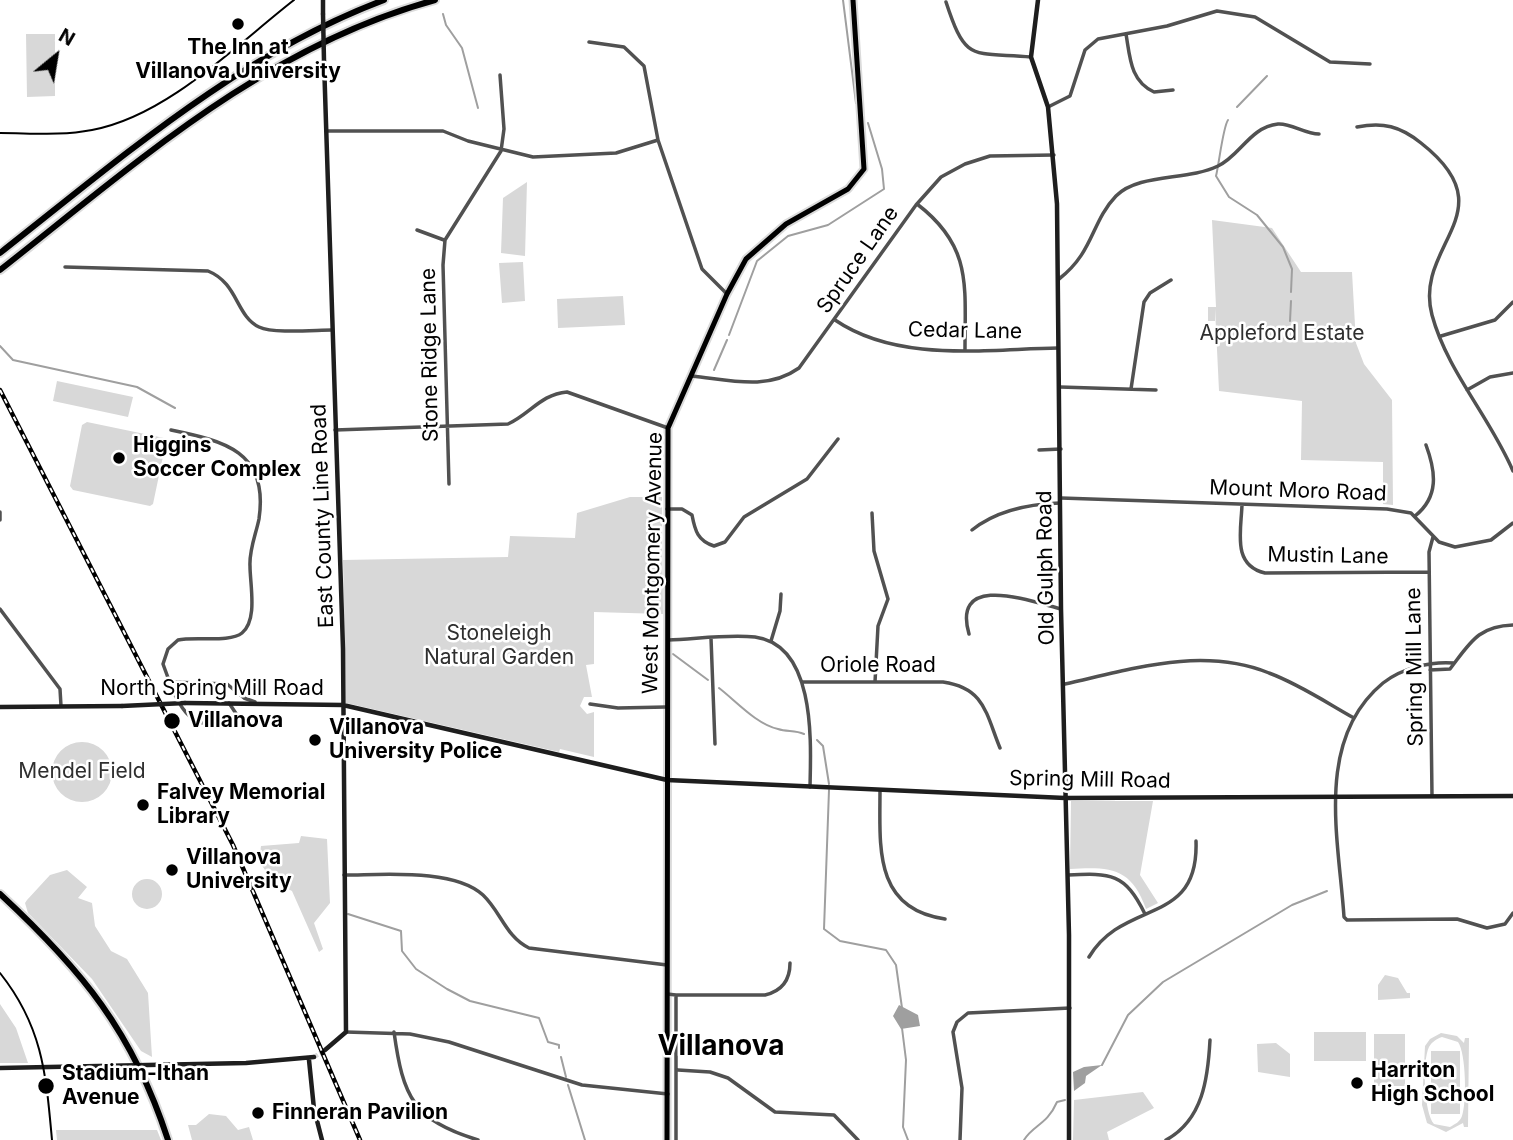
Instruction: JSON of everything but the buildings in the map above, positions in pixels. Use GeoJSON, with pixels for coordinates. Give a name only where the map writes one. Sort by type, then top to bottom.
{"type":"FeatureCollection","features":[{"type":"Feature","properties":{"kind":"highway"},"geometry":{"type":"LineString","coordinates":[[0,253],[227,80],[293,41],[384,0]]}},
{"type":"Feature","properties":{"kind":"highway"},"geometry":{"type":"LineString","coordinates":[[0,270],[203,111],[330,38],[435,0]]}},
{"type":"Feature","properties":{"kind":"highway"},"geometry":{"type":"LineString","coordinates":[[0,894],[84,979],[120,1029],[139,1066],[168,1140]]}},
{"type":"Feature","properties":{"kind":"main road","name":"West Montgomery Avenue"},"geometry":{"type":"LineString","coordinates":[[667,1140],[668,428],[727,294],[746,259],[786,224],[848,190],[864,169],[853,0]]}},
{"type":"Feature","properties":{"kind":"street","name":"East County Line Road"},"geometry":{"type":"LineString","coordinates":[[323,0],[343,705],[346,1032]]}},
{"type":"Feature","properties":{"kind":"street","name":"Old Gulph Road"},"geometry":{"type":"LineString","coordinates":[[1038,0],[1031,57],[1048,107],[1054,155],[1059,279],[1061,610],[1065,684],[1070,1008],[1069,1140]]}},
{"type":"Feature","properties":{"kind":"street"},"geometry":{"type":"LineString","coordinates":[[946,2],[957,37],[964,46],[982,53],[1031,57]]}},
{"type":"Feature","properties":{"kind":"street"},"geometry":{"type":"LineString","coordinates":[[1048,107],[1065,100],[1074,90],[1083,56],[1090,44],[1098,39],[1217,11],[1255,17],[1322,59],[1370,64]]}},
{"type":"Feature","properties":{"kind":"street"},"geometry":{"type":"LineString","coordinates":[[1126,34],[1133,70],[1138,80],[1154,92],[1173,90]]}},
{"type":"Feature","properties":{"kind":"street"},"geometry":{"type":"LineString","coordinates":[[589,42],[616,44],[639,59],[647,73],[658,140],[702,269],[727,294]]}},
{"type":"Feature","properties":{"kind":"street","name":"Stone Ridge Lane"},"geometry":{"type":"LineString","coordinates":[[449,484],[443,265],[445,240],[501,151],[504,129],[500,75]]}},
{"type":"Feature","properties":{"kind":"street"},"geometry":{"type":"LineString","coordinates":[[1357,127],[1377,123],[1402,129],[1443,163],[1457,183],[1456,226],[1429,282],[1432,314],[1467,390],[1494,432],[1513,471]]}},
{"type":"Feature","properties":{"kind":"street"},"geometry":{"type":"LineString","coordinates":[[1059,279],[1083,256],[1111,203],[1123,191],[1140,183],[1196,175],[1218,166],[1264,128],[1280,124],[1319,134]]}},
{"type":"Feature","properties":{"kind":"street"},"geometry":{"type":"LineString","coordinates":[[326,131],[443,131],[501,151],[533,157],[616,153],[658,140]]}},
{"type":"Feature","properties":{"kind":"street","name":"Spruce Lane"},"geometry":{"type":"LineString","coordinates":[[692,376],[766,384],[785,379],[799,368],[917,204],[941,177],[965,163],[990,156],[1054,155]]}},
{"type":"Feature","properties":{"kind":"street"},"geometry":{"type":"LineString","coordinates":[[917,204],[939,222],[957,247],[965,282],[965,349]]}},
{"type":"Feature","properties":{"kind":"street"},"geometry":{"type":"LineString","coordinates":[[417,230],[445,240]]}},
{"type":"Feature","properties":{"kind":"street"},"geometry":{"type":"LineString","coordinates":[[65,267],[208,271],[224,280],[251,321],[263,329],[332,330]]}},
{"type":"Feature","properties":{"kind":"street"},"geometry":{"type":"LineString","coordinates":[[1131,389],[1144,302],[1150,293],[1171,280]]}},
{"type":"Feature","properties":{"kind":"street"},"geometry":{"type":"LineString","coordinates":[[1441,336],[1495,320],[1513,302]]}},
{"type":"Feature","properties":{"kind":"street","name":"Cedar Lane"},"geometry":{"type":"LineString","coordinates":[[835,320],[867,338],[889,345],[965,349],[1059,348]]}},
{"type":"Feature","properties":{"kind":"street"},"geometry":{"type":"LineString","coordinates":[[1467,390],[1490,377],[1513,373]]}},
{"type":"Feature","properties":{"kind":"street"},"geometry":{"type":"LineString","coordinates":[[1060,387],[1156,390]]}},
{"type":"Feature","properties":{"kind":"street"},"geometry":{"type":"LineString","coordinates":[[335,430],[508,424],[552,393],[567,392],[668,428]]}},
{"type":"Feature","properties":{"kind":"street"},"geometry":{"type":"LineString","coordinates":[[171,430],[221,441],[234,448],[254,470],[260,489],[259,520],[249,560],[251,620],[242,633],[232,638],[178,640],[164,657],[163,664],[183,712],[191,720],[201,724],[248,719]]}},
{"type":"Feature","properties":{"kind":"street"},"geometry":{"type":"LineString","coordinates":[[667,509],[682,509],[692,515],[695,531],[705,543],[714,546],[725,542],[744,517],[807,479],[838,439]]}},
{"type":"Feature","properties":{"kind":"street"},"geometry":{"type":"LineString","coordinates":[[1415,516],[1430,502],[1434,491],[1426,445]]}},
{"type":"Feature","properties":{"kind":"street"},"geometry":{"type":"LineString","coordinates":[[1039,450],[1061,449]]}},
{"type":"Feature","properties":{"kind":"street","name":"Mount Moro Road"},"geometry":{"type":"LineString","coordinates":[[972,530],[987,518],[1030,505],[1061,500],[1387,509],[1415,516],[1433,537]]}},
{"type":"Feature","properties":{"kind":"street","name":"Mustin Lane"},"geometry":{"type":"LineString","coordinates":[[1242,505],[1240,552],[1245,564],[1254,570],[1265,573],[1429,572]]}},
{"type":"Feature","properties":{"kind":"street"},"geometry":{"type":"LineString","coordinates":[[0,512],[0,520]]}},
{"type":"Feature","properties":{"kind":"street"},"geometry":{"type":"LineString","coordinates":[[872,513],[874,551],[888,598],[878,626],[875,682]]}},
{"type":"Feature","properties":{"kind":"street"},"geometry":{"type":"LineString","coordinates":[[1433,537],[1445,545],[1468,547],[1491,540],[1513,523]]}},
{"type":"Feature","properties":{"kind":"street","name":"Spring Mill Lane"},"geometry":{"type":"LineString","coordinates":[[1432,797],[1429,552],[1433,537]]}},
{"type":"Feature","properties":{"kind":"street"},"geometry":{"type":"LineString","coordinates":[[771,641],[781,594]]}},
{"type":"Feature","properties":{"kind":"street"},"geometry":{"type":"LineString","coordinates":[[969,634],[967,614],[973,603],[984,596],[1018,596],[1061,610]]}},
{"type":"Feature","properties":{"kind":"street"},"geometry":{"type":"LineString","coordinates":[[0,609],[60,689],[61,706]]}},
{"type":"Feature","properties":{"kind":"street"},"geometry":{"type":"LineString","coordinates":[[1513,625],[1492,625],[1483,630],[1454,663],[1402,671],[1374,692],[1354,719],[1342,744],[1335,798],[1345,919],[1457,919],[1487,928],[1505,924],[1513,913]]}},
{"type":"Feature","properties":{"kind":"street"},"geometry":{"type":"LineString","coordinates":[[668,640],[754,637],[771,641],[785,652],[803,682],[811,744],[810,787]]}},
{"type":"Feature","properties":{"kind":"street"},"geometry":{"type":"LineString","coordinates":[[711,638],[715,744]]}},
{"type":"Feature","properties":{"kind":"street"},"geometry":{"type":"LineString","coordinates":[[1065,684],[1147,665],[1193,659],[1215,660],[1269,672],[1354,719]]}},
{"type":"Feature","properties":{"kind":"street"},"geometry":{"type":"LineString","coordinates":[[170,682],[227,684],[244,698],[255,702]]}},
{"type":"Feature","properties":{"kind":"street","name":"Oriole Road"},"geometry":{"type":"LineString","coordinates":[[803,682],[961,684],[983,703],[1000,748]]}},
{"type":"Feature","properties":{"kind":"street"},"geometry":{"type":"LineString","coordinates":[[217,703],[226,695],[220,683]]}},
{"type":"Feature","properties":{"kind":"street"},"geometry":{"type":"LineString","coordinates":[[228,702],[241,721]]}},
{"type":"Feature","properties":{"kind":"street","name":"North Spring Mill Road"},"geometry":{"type":"LineString","coordinates":[[0,707],[228,702],[343,705],[667,780]]}},
{"type":"Feature","properties":{"kind":"street"},"geometry":{"type":"LineString","coordinates":[[590,704],[618,708],[666,707]]}},
{"type":"Feature","properties":{"kind":"street","name":"Spring Mill Road"},"geometry":{"type":"LineString","coordinates":[[667,780],[1065,797],[1513,796]]}},
{"type":"Feature","properties":{"kind":"street"},"geometry":{"type":"LineString","coordinates":[[880,790],[883,870],[890,886],[920,913],[945,919]]}},
{"type":"Feature","properties":{"kind":"street"},"geometry":{"type":"LineString","coordinates":[[1089,957],[1100,939],[1179,896],[1195,873],[1196,841]]}},
{"type":"Feature","properties":{"kind":"street"},"geometry":{"type":"LineString","coordinates":[[1068,875],[1104,873],[1118,879],[1130,888],[1145,914]]}},
{"type":"Feature","properties":{"kind":"street"},"geometry":{"type":"LineString","coordinates":[[344,875],[428,876],[466,885],[481,892],[515,940],[529,948],[667,965]]}},
{"type":"Feature","properties":{"kind":"street"},"geometry":{"type":"LineString","coordinates":[[667,994],[765,995],[776,992],[787,981],[790,963]]}},
{"type":"Feature","properties":{"kind":"street"},"geometry":{"type":"LineString","coordinates":[[676,995],[676,1140]]}},
{"type":"Feature","properties":{"kind":"street"},"geometry":{"type":"LineString","coordinates":[[960,1140],[962,1088],[953,1046],[953,1032],[957,1022],[968,1013],[1070,1008]]}},
{"type":"Feature","properties":{"kind":"street"},"geometry":{"type":"LineString","coordinates":[[325,1050],[346,1032],[394,1032],[449,1042],[582,1085],[668,1094]]}},
{"type":"Feature","properties":{"kind":"street"},"geometry":{"type":"LineString","coordinates":[[394,1032],[400,1074],[410,1099],[426,1118],[467,1138],[478,1140]]}},
{"type":"Feature","properties":{"kind":"street"},"geometry":{"type":"LineString","coordinates":[[1166,1140],[1194,1115],[1208,1077],[1210,1040]]}},
{"type":"Feature","properties":{"kind":"street"},"geometry":{"type":"LineString","coordinates":[[0,1068],[312,1059],[314,1109],[322,1140]]}},
{"type":"Feature","properties":{"kind":"street"},"geometry":{"type":"LineString","coordinates":[[678,1070],[710,1072],[728,1077],[775,1112],[834,1115],[858,1140]]}},
{"type":"Feature","properties":{"kind":"green space"},"geometry":{"type":"Polygon","coordinates":[[[26,34],[55,34],[55,96],[27,97],[26,34]]]}},
{"type":"Feature","properties":{"kind":"green space"},"geometry":{"type":"Polygon","coordinates":[[[527,182],[525,256],[501,253],[503,198],[527,182]]]}},
{"type":"Feature","properties":{"kind":"green space","name":"Appleford Estate"},"geometry":{"type":"Polygon","coordinates":[[[1212,220],[1272,228],[1301,272],[1352,272],[1356,343],[1364,364],[1392,400],[1393,505],[1383,504],[1383,462],[1301,460],[1302,401],[1219,391],[1215,308],[1215,321],[1208,321],[1208,307],[1216,307],[1212,220]]]}},
{"type":"Feature","properties":{"kind":"green space"},"geometry":{"type":"Polygon","coordinates":[[[523,262],[525,301],[502,303],[499,263],[523,262]]]}},
{"type":"Feature","properties":{"kind":"green space"},"geometry":{"type":"Polygon","coordinates":[[[623,296],[625,325],[558,328],[557,299],[623,296]]]}},
{"type":"Feature","properties":{"kind":"green space"},"geometry":{"type":"Polygon","coordinates":[[[57,381],[133,397],[128,417],[53,401],[57,381]]]}},
{"type":"Feature","properties":{"kind":"green space","name":"Higgins Soccer Complex"},"geometry":{"type":"Polygon","coordinates":[[[87,422],[164,438],[166,442],[153,504],[150,506],[73,490],[70,486],[82,425],[87,422]]]}},
{"type":"Feature","properties":{"kind":"green space","name":"Stoneleigh Natural Garden"},"geometry":{"type":"Polygon","coordinates":[[[630,497],[662,497],[663,614],[594,612],[594,664],[586,665],[592,697],[584,697],[580,706],[587,714],[594,712],[594,757],[560,749],[559,752],[346,703],[343,560],[508,557],[510,536],[575,538],[577,513],[630,497]]]}},
{"type":"Feature","properties":{"kind":"green space","name":"Mendel Field"},"geometry":{"type":"Polygon","coordinates":[[[82,742],[99,747],[107,755],[112,772],[107,789],[99,797],[82,802],[65,797],[57,789],[52,772],[57,755],[65,747],[82,742]]]}},
{"type":"Feature","properties":{"kind":"green space"},"geometry":{"type":"Polygon","coordinates":[[[1071,801],[1153,801],[1140,875],[1158,903],[1146,909],[1133,885],[1117,872],[1070,869],[1071,801]]]}},
{"type":"Feature","properties":{"kind":"green space"},"geometry":{"type":"Polygon","coordinates":[[[301,836],[327,839],[330,903],[314,923],[323,949],[319,952],[292,891],[286,888],[281,877],[271,879],[259,861],[261,846],[299,843],[301,836]]]}},
{"type":"Feature","properties":{"kind":"green space"},"geometry":{"type":"Polygon","coordinates":[[[67,870],[87,887],[78,898],[92,903],[95,926],[111,951],[127,959],[148,993],[152,1057],[141,1051],[92,979],[28,913],[25,903],[27,900],[50,875],[67,870]]]}},
{"type":"Feature","properties":{"kind":"green space"},"geometry":{"type":"Polygon","coordinates":[[[147,879],[158,883],[162,894],[158,905],[147,909],[136,905],[132,894],[136,883],[147,879]]]}},
{"type":"Feature","properties":{"kind":"green space"},"geometry":{"type":"Polygon","coordinates":[[[1385,975],[1398,978],[1407,993],[1410,993],[1410,998],[1378,1000],[1378,985],[1385,975]]]}},
{"type":"Feature","properties":{"kind":"green space"},"geometry":{"type":"Polygon","coordinates":[[[0,1004],[16,1028],[28,1063],[0,1063],[0,1004]]]}},
{"type":"Feature","properties":{"kind":"green space"},"geometry":{"type":"Polygon","coordinates":[[[1314,1032],[1366,1032],[1366,1061],[1314,1061],[1314,1032]]]}},
{"type":"Feature","properties":{"kind":"green space"},"geometry":{"type":"Polygon","coordinates":[[[1441,1033],[1457,1036],[1464,1043],[1465,1038],[1469,1038],[1468,1127],[1464,1127],[1463,1123],[1446,1132],[1427,1123],[1422,1105],[1425,1046],[1430,1039],[1441,1033]],[[1442,1037],[1429,1047],[1425,1075],[1426,1098],[1434,1124],[1450,1127],[1462,1116],[1465,1078],[1463,1056],[1458,1042],[1442,1037]]]}},
{"type":"Feature","properties":{"kind":"green space"},"geometry":{"type":"Polygon","coordinates":[[[1374,1034],[1405,1034],[1405,1086],[1374,1086],[1374,1034]]]}},
{"type":"Feature","properties":{"kind":"green space"},"geometry":{"type":"Polygon","coordinates":[[[1276,1043],[1290,1054],[1290,1077],[1258,1072],[1257,1044],[1276,1043]]]}},
{"type":"Feature","properties":{"kind":"green space"},"geometry":{"type":"Polygon","coordinates":[[[1431,1051],[1460,1051],[1460,1114],[1431,1114],[1431,1051]]]}},
{"type":"Feature","properties":{"kind":"green space"},"geometry":{"type":"Polygon","coordinates":[[[1143,1092],[1154,1108],[1107,1132],[1109,1140],[1073,1140],[1074,1100],[1143,1092]]]}},
{"type":"Feature","properties":{"kind":"green space"},"geometry":{"type":"Polygon","coordinates":[[[209,1114],[226,1116],[238,1130],[249,1127],[253,1140],[192,1140],[188,1125],[196,1125],[209,1114]]]}},
{"type":"Feature","properties":{"kind":"green space"},"geometry":{"type":"Polygon","coordinates":[[[56,1130],[157,1130],[161,1140],[57,1140],[56,1130]]]}},
{"type":"Feature","properties":{"kind":"shaded area"},"geometry":{"type":"Polygon","coordinates":[[[899,1005],[918,1015],[920,1026],[901,1029],[893,1016],[899,1005]]]}},
{"type":"Feature","properties":{"kind":"shaded area"},"geometry":{"type":"Polygon","coordinates":[[[1102,1065],[1086,1076],[1085,1083],[1074,1091],[1073,1072],[1084,1067],[1102,1065]]]}},
{"type":"Feature","properties":{"kind":"waterway"},"geometry":{"type":"LineString","coordinates":[[843,0],[856,103]]}},
{"type":"Feature","properties":{"kind":"waterway"},"geometry":{"type":"LineString","coordinates":[[443,14],[446,25],[462,48],[478,108]]}},
{"type":"Feature","properties":{"kind":"waterway"},"geometry":{"type":"LineString","coordinates":[[1237,107],[1267,76]]}},
{"type":"Feature","properties":{"kind":"waterway"},"geometry":{"type":"LineString","coordinates":[[1228,120],[1216,176],[1229,197],[1257,215],[1283,247],[1292,269],[1291,292]]}},
{"type":"Feature","properties":{"kind":"waterway"},"geometry":{"type":"LineString","coordinates":[[729,335],[757,261],[788,236],[828,225],[884,189],[882,169],[868,123]]}},
{"type":"Feature","properties":{"kind":"waterway"},"geometry":{"type":"LineString","coordinates":[[1290,321],[1291,301]]}},
{"type":"Feature","properties":{"kind":"waterway"},"geometry":{"type":"LineString","coordinates":[[714,370],[727,340]]}},
{"type":"Feature","properties":{"kind":"waterway"},"geometry":{"type":"LineString","coordinates":[[0,346],[13,360],[137,387],[175,408]]}},
{"type":"Feature","properties":{"kind":"waterway"},"geometry":{"type":"LineString","coordinates":[[673,654],[708,680]]}},
{"type":"Feature","properties":{"kind":"waterway"},"geometry":{"type":"LineString","coordinates":[[719,688],[762,722],[778,729],[804,734]]}},
{"type":"Feature","properties":{"kind":"waterway"},"geometry":{"type":"LineString","coordinates":[[817,740],[823,746],[829,784]]}},
{"type":"Feature","properties":{"kind":"waterway"},"geometry":{"type":"LineString","coordinates":[[829,790],[824,929],[840,941],[886,950],[896,965],[902,1008]]}},
{"type":"Feature","properties":{"kind":"waterway"},"geometry":{"type":"LineString","coordinates":[[1102,1065],[1128,1015],[1163,982],[1292,905],[1327,891]]}},
{"type":"Feature","properties":{"kind":"waterway"},"geometry":{"type":"LineString","coordinates":[[348,914],[401,931],[402,951],[416,969],[447,989],[470,1001],[539,1018],[548,1042],[559,1045],[559,1048]]}},
{"type":"Feature","properties":{"kind":"waterway"},"geometry":{"type":"LineString","coordinates":[[902,1028],[906,1060],[903,1127],[908,1140]]}},
{"type":"Feature","properties":{"kind":"waterway"},"geometry":{"type":"LineString","coordinates":[[561,1057],[566,1077]]}},
{"type":"Feature","properties":{"kind":"waterway"},"geometry":{"type":"LineString","coordinates":[[568,1085],[585,1140]]}},
{"type":"Feature","properties":{"kind":"waterway"},"geometry":{"type":"LineString","coordinates":[[1024,1140],[1049,1116],[1057,1102],[1065,1100]]}},
{"type":"Feature","properties":{"kind":"tunnel"},"geometry":{"type":"LineString","coordinates":[[314,1057],[325,1050]]}},
{"type":"Feature","properties":{"kind":"tram line"},"geometry":{"type":"LineString","coordinates":[[0,133],[80,132],[120,122],[147,110],[199,77],[294,0]]}},
{"type":"Feature","properties":{"kind":"tram line"},"geometry":{"type":"LineString","coordinates":[[0,973],[14,993],[34,1032],[44,1073],[52,1140]]}},
{"type":"Feature","properties":{"kind":"railway"},"geometry":{"type":"LineString","coordinates":[[0,390],[233,845],[360,1140]]}},
{"type":"Feature","properties":{"kind":"place","name":"The Inn at Villanova University"},"geometry":{"type":"Point","coordinates":[238,24]}},
{"type":"Feature","properties":{"kind":"place","name":"Higgins Soccer Complex"},"geometry":{"type":"Point","coordinates":[119,458]}},
{"type":"Feature","properties":{"kind":"place","name":"Villanova"},"geometry":{"type":"Point","coordinates":[172,721]}},
{"type":"Feature","properties":{"kind":"place","name":"Villanova University Police"},"geometry":{"type":"Point","coordinates":[315,740]}},
{"type":"Feature","properties":{"kind":"place","name":"Falvey Memorial Library"},"geometry":{"type":"Point","coordinates":[143,805]}},
{"type":"Feature","properties":{"kind":"place","name":"Villanova University"},"geometry":{"type":"Point","coordinates":[172,870]}},
{"type":"Feature","properties":{"kind":"place","name":"Harriton High School"},"geometry":{"type":"Point","coordinates":[1357,1083]}},
{"type":"Feature","properties":{"kind":"place","name":"Stadium-Ithan Avenue"},"geometry":{"type":"Point","coordinates":[46,1086]}},
{"type":"Feature","properties":{"kind":"place","name":"Finneran Pavilion"},"geometry":{"type":"Point","coordinates":[258,1113]}},
{"type":"Feature","properties":{"kind":"district","name":"Villanova"},"geometry":{"type":"Point","coordinates":[721,1047]}}]}
